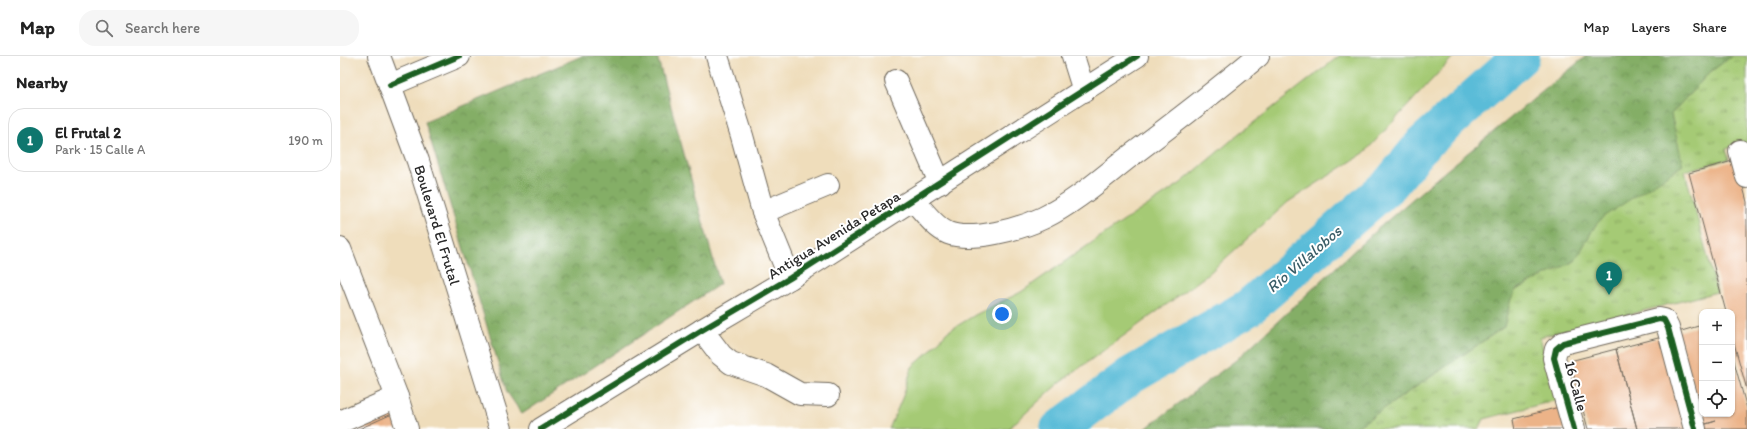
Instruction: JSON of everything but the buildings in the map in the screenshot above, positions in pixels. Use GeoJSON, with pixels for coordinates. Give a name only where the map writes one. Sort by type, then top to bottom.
{"type":"FeatureCollection","features":[{"type":"Feature","properties":{"kind":"street","name":"Boulevard El Frutal"},"geometry":{"type":"LineString","coordinates":[[379,56],[418,161],[500,429]]}},
{"type":"Feature","properties":{"kind":"street"},"geometry":{"type":"LineString","coordinates":[[390,86],[459,56]]}},
{"type":"Feature","properties":{"kind":"street"},"geometry":{"type":"LineString","coordinates":[[716,56],[742,136],[763,212],[790,278]]}},
{"type":"Feature","properties":{"kind":"street"},"geometry":{"type":"LineString","coordinates":[[1073,56],[1084,91]]}},
{"type":"Feature","properties":{"kind":"street","name":"Antigua Avenida Petapa"},"geometry":{"type":"LineString","coordinates":[[541,429],[790,278],[1137,56]]}},
{"type":"Feature","properties":{"kind":"street"},"geometry":{"type":"LineString","coordinates":[[913,200],[937,226],[949,233],[962,236],[978,235],[1012,229],[1042,218],[1083,193],[1221,88],[1258,56]]}},
{"type":"Feature","properties":{"kind":"street"},"geometry":{"type":"LineString","coordinates":[[896,81],[940,183]]}},
{"type":"Feature","properties":{"kind":"street"},"geometry":{"type":"LineString","coordinates":[[1740,151],[1747,174]]}},
{"type":"Feature","properties":{"kind":"street"},"geometry":{"type":"LineString","coordinates":[[763,212],[828,185]]}},
{"type":"Feature","properties":{"kind":"street"},"geometry":{"type":"LineString","coordinates":[[340,249],[397,396],[407,429]]}},
{"type":"Feature","properties":{"kind":"street","name":"16 Calle"},"geometry":{"type":"LineString","coordinates":[[1574,429],[1554,358],[1556,349],[1563,343],[1655,320],[1664,320],[1668,328],[1695,429]]}},
{"type":"Feature","properties":{"kind":"street"},"geometry":{"type":"LineString","coordinates":[[702,330],[721,355],[731,363],[766,375],[800,394],[828,395]]}},
{"type":"Feature","properties":{"kind":"street"},"geometry":{"type":"LineString","coordinates":[[340,422],[397,396]]}},
{"type":"Feature","properties":{"kind":"street","name":"Boulevard El Frutal"},"geometry":{"type":"LineString","coordinates":[[490,396],[510,429]]}},
{"type":"Feature","properties":{"kind":"green space"},"geometry":{"type":"Polygon","coordinates":[[[582,56],[657,56],[720,284],[522,414],[507,392],[425,122],[582,56]]]}},
{"type":"Feature","properties":{"kind":"green space"},"geometry":{"type":"Polygon","coordinates":[[[1339,56],[1454,56],[1364,153],[1288,202],[1207,275],[1059,383],[1008,429],[889,429],[903,396],[912,367],[929,352],[947,332],[975,315],[1021,292],[1181,183],[1234,138],[1339,56]]]}},
{"type":"Feature","properties":{"kind":"green space"},"geometry":{"type":"Polygon","coordinates":[[[1586,56],[1732,56],[1709,73],[1671,114],[1684,165],[1595,226],[1575,261],[1516,290],[1504,327],[1354,429],[1145,429],[1236,360],[1374,232],[1437,178],[1586,56]]]}},
{"type":"Feature","properties":{"kind":"green space"},"geometry":{"type":"Polygon","coordinates":[[[1732,56],[1747,56],[1747,143],[1726,149],[1729,159],[1685,171],[1717,292],[1540,337],[1557,400],[1484,419],[1479,429],[1354,429],[1504,327],[1511,299],[1516,290],[1575,261],[1595,226],[1603,217],[1683,165],[1671,114],[1709,73],[1732,56]]]}},
{"type":"Feature","properties":{"kind":"waterway","name":"Río Villalobos"},"geometry":{"type":"LineString","coordinates":[[1059,429],[1130,376],[1248,308],[1390,184],[1423,144],[1521,56]]}},
{"type":"Feature","properties":{"kind":"cycle path"},"geometry":{"type":"LineString","coordinates":[[390,85],[459,56]]}},
{"type":"Feature","properties":{"kind":"cycle path"},"geometry":{"type":"LineString","coordinates":[[541,429],[790,278],[1137,56]]}},
{"type":"Feature","properties":{"kind":"cycle path"},"geometry":{"type":"LineString","coordinates":[[1574,429],[1554,358],[1556,349],[1563,343],[1659,319],[1664,320],[1668,328],[1695,429]]}},
{"type":"Feature","properties":{"kind":"place","name":"El Frutal 2"},"geometry":{"type":"Point","coordinates":[1609,295]}}]}
